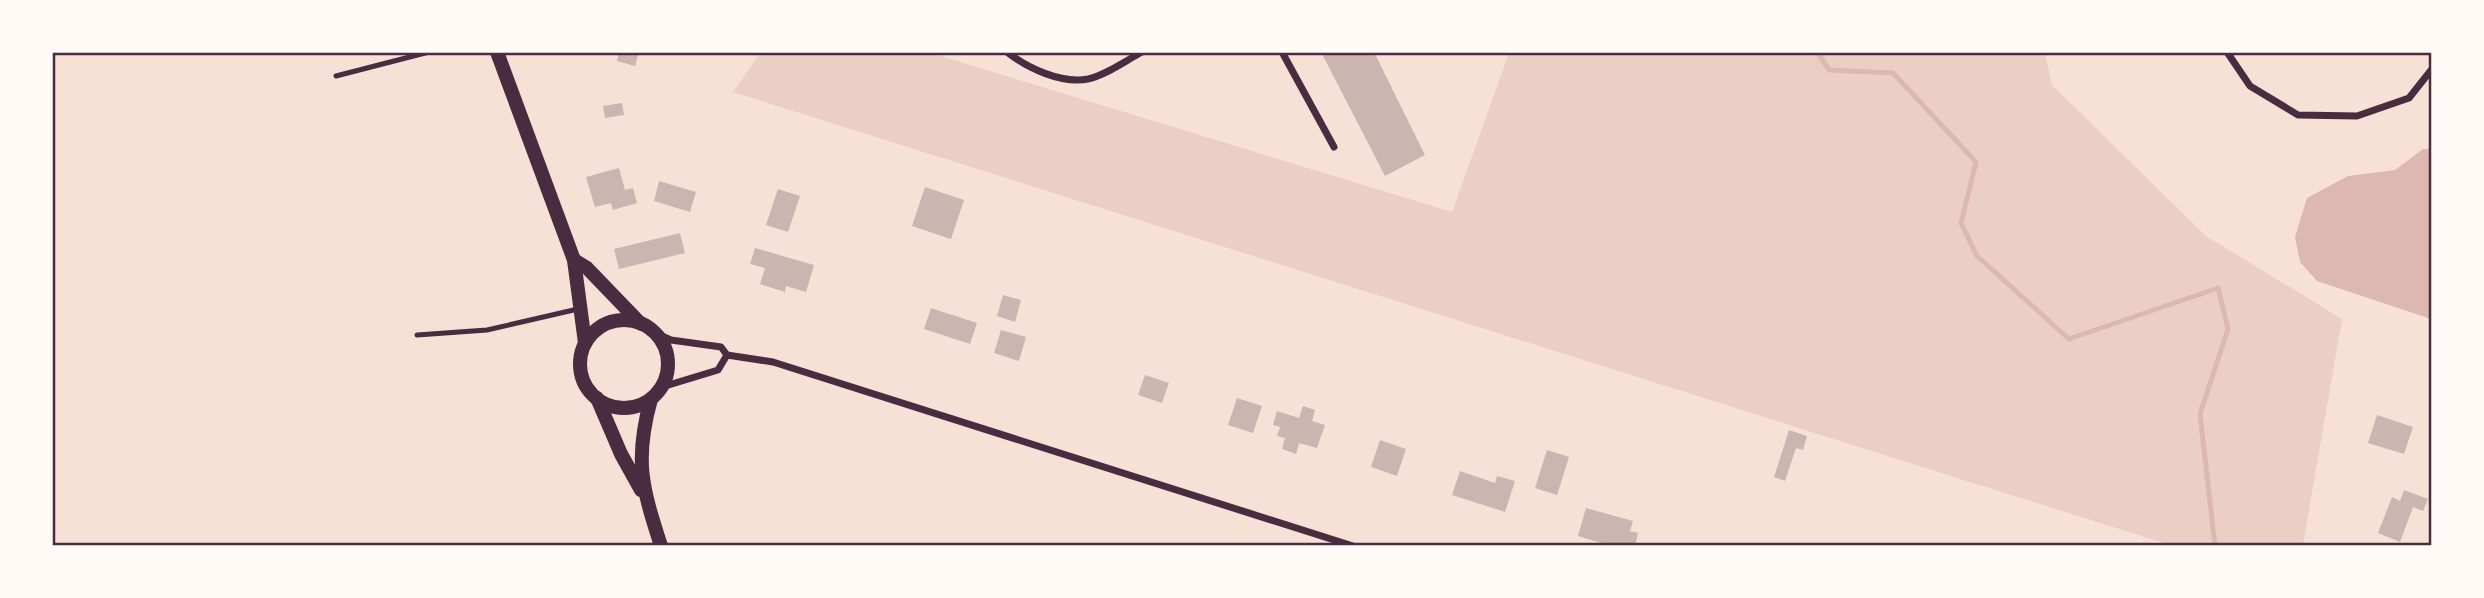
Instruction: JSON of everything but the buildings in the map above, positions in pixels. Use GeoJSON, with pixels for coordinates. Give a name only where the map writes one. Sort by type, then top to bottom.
{"type":"FeatureCollection","features":[{"type":"Feature","properties":{"kind":"main road"},"geometry":{"type":"LineString","coordinates":[[497,52],[574,260],[585,343],[580,372],[585,385],[597,398],[621,454],[645,497],[661,545]]}},
{"type":"Feature","properties":{"kind":"main road"},"geometry":{"type":"LineString","coordinates":[[574,260],[587,268],[641,324],[655,333],[666,349],[669,364],[662,387],[651,399],[635,407],[621,408],[597,398]]}},
{"type":"Feature","properties":{"kind":"main road"},"geometry":{"type":"LineString","coordinates":[[585,343],[594,331],[606,323],[620,320],[641,324]]}},
{"type":"Feature","properties":{"kind":"main road"},"geometry":{"type":"LineString","coordinates":[[645,497],[640,442],[651,399]]}},
{"type":"Feature","properties":{"kind":"street"},"geometry":{"type":"LineString","coordinates":[[1007,52],[1029,67],[1073,80],[1091,79],[1142,52]]}},
{"type":"Feature","properties":{"kind":"street"},"geometry":{"type":"LineString","coordinates":[[1282,52],[1334,147]]}},
{"type":"Feature","properties":{"kind":"street"},"geometry":{"type":"LineString","coordinates":[[2227,52],[2250,86],[2298,115],[2357,116],[2409,98],[2431,69]]}},
{"type":"Feature","properties":{"kind":"street"},"geometry":{"type":"LineString","coordinates":[[655,333],[671,340],[721,347],[727,355],[773,362],[1353,545]]}},
{"type":"Feature","properties":{"kind":"street"},"geometry":{"type":"LineString","coordinates":[[662,387],[718,370],[727,355]]}},
{"type":"Feature","properties":{"kind":"lane"},"geometry":{"type":"LineString","coordinates":[[336,76],[429,52]]}},
{"type":"Feature","properties":{"kind":"lane"},"geometry":{"type":"LineString","coordinates":[[416,335],[486,330],[581,309]]}},
{"type":"Feature","properties":{"kind":"shaded area"},"geometry":{"type":"Polygon","coordinates":[[[760,53],[931,53],[1452,212],[1509,53],[2045,53],[2052,85],[2206,236],[2342,319],[2303,545],[2170,545],[733,92],[760,53]]]}},
{"type":"Feature","properties":{"kind":"shaded area"},"geometry":{"type":"Polygon","coordinates":[[[2423,149],[2432,149],[2431,319],[2317,281],[2300,262],[2295,237],[2307,198],[2348,176],[2395,170],[2423,149]]]}},
{"type":"Feature","properties":{"kind":"waterway"},"geometry":{"type":"LineString","coordinates":[[1817,52],[1829,70],[1893,73],[1976,162],[1961,223],[1977,256],[2069,339],[2218,288],[2228,329],[2200,414],[2215,546]]}}]}
